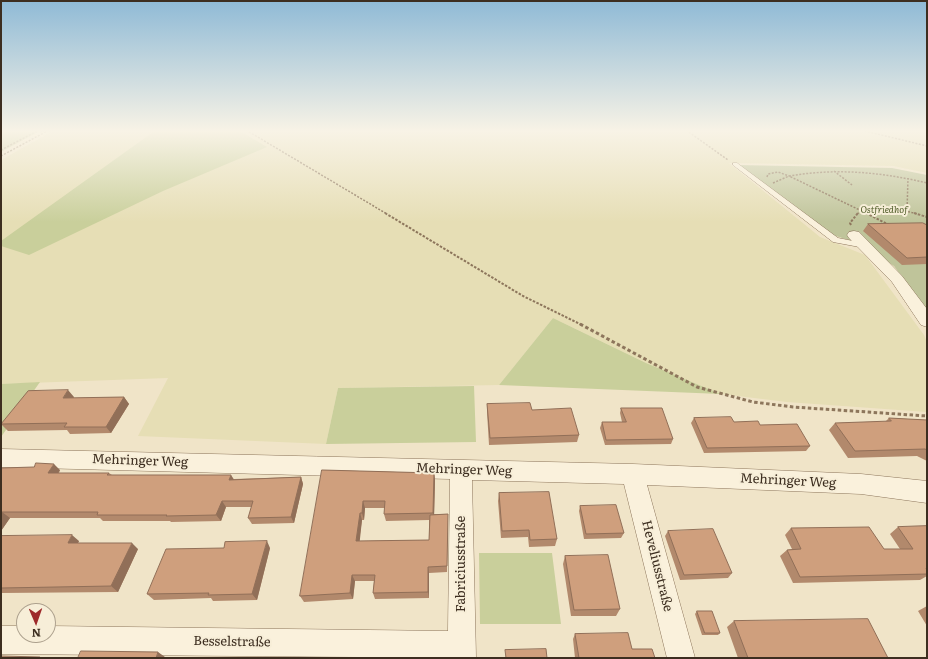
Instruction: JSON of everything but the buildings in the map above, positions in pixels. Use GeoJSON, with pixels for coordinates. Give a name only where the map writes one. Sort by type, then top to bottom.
{"type":"FeatureCollection","features":[{"type":"Feature","properties":{"kind":"street"},"geometry":{"type":"LineString","coordinates":[[854,236],[897,279],[927,321]]}},
{"type":"Feature","properties":{"kind":"street","name":"Mehringer Weg"},"geometry":{"type":"LineString","coordinates":[[1,458],[633,474],[861,484],[927,492]]}},
{"type":"Feature","properties":{"kind":"street","name":"Fabriciusstraße"},"geometry":{"type":"LineString","coordinates":[[461,470],[462,651]]}},
{"type":"Feature","properties":{"kind":"street","name":"Heveliusstraße"},"geometry":{"type":"LineString","coordinates":[[633,474],[681,658]]}},
{"type":"Feature","properties":{"kind":"street","name":"Besselstraße"},"geometry":{"type":"LineString","coordinates":[[1,640],[462,651]]}},
{"type":"Feature","properties":{"kind":"lane"},"geometry":{"type":"LineString","coordinates":[[735,164],[836,240],[865,246]]}},
{"type":"Feature","properties":{"kind":"path"},"geometry":{"type":"LineString","coordinates":[[297,161],[523,296],[588,328],[697,387],[760,403],[793,407],[927,416]]}},
{"type":"Feature","properties":{"kind":"path"},"geometry":{"type":"LineString","coordinates":[[730,161],[735,164]]}},
{"type":"Feature","properties":{"kind":"path"},"geometry":{"type":"LineString","coordinates":[[765,186],[790,176],[809,172],[834,170],[868,172],[908,178],[927,183]]}},
{"type":"Feature","properties":{"kind":"path"},"geometry":{"type":"LineString","coordinates":[[834,170],[852,185]]}},
{"type":"Feature","properties":{"kind":"path"},"geometry":{"type":"LineString","coordinates":[[767,178],[768,174],[778,172],[790,176],[860,212],[893,227]]}},
{"type":"Feature","properties":{"kind":"path"},"geometry":{"type":"LineString","coordinates":[[907,211],[908,178]]}},
{"type":"Feature","properties":{"kind":"path"},"geometry":{"type":"LineString","coordinates":[[860,212],[882,209],[907,211],[927,217]]}},
{"type":"Feature","properties":{"kind":"shaded area"},"geometry":{"type":"Polygon","coordinates":[[[1,161],[927,161],[927,173],[893,166],[729,163],[820,237],[865,255],[924,335],[927,342],[927,412],[787,402],[721,394],[646,363],[553,318],[499,385],[338,388],[326,444],[138,436],[168,378],[1,384],[1,161]]]}},
{"type":"Feature","properties":{"kind":"green space"},"geometry":{"type":"Polygon","coordinates":[[[113,161],[234,161],[163,191],[29,255],[1,246],[1,241],[113,161]]]}},
{"type":"Feature","properties":{"kind":"green space","name":"Ostfriedhof"},"geometry":{"type":"Polygon","coordinates":[[[738,165],[892,168],[927,175],[927,311],[894,266],[858,243],[823,232],[738,165]]]}},
{"type":"Feature","properties":{"kind":"green space"},"geometry":{"type":"Polygon","coordinates":[[[553,318],[646,363],[721,394],[499,385],[553,318]]]}},
{"type":"Feature","properties":{"kind":"green space"},"geometry":{"type":"Polygon","coordinates":[[[40,382],[1,437],[1,384],[40,382]]]}},
{"type":"Feature","properties":{"kind":"green space"},"geometry":{"type":"Polygon","coordinates":[[[474,386],[476,442],[326,444],[338,388],[474,386]]]}},
{"type":"Feature","properties":{"kind":"green space"},"geometry":{"type":"Polygon","coordinates":[[[479,553],[552,553],[561,624],[480,624],[479,553]]]}}]}
